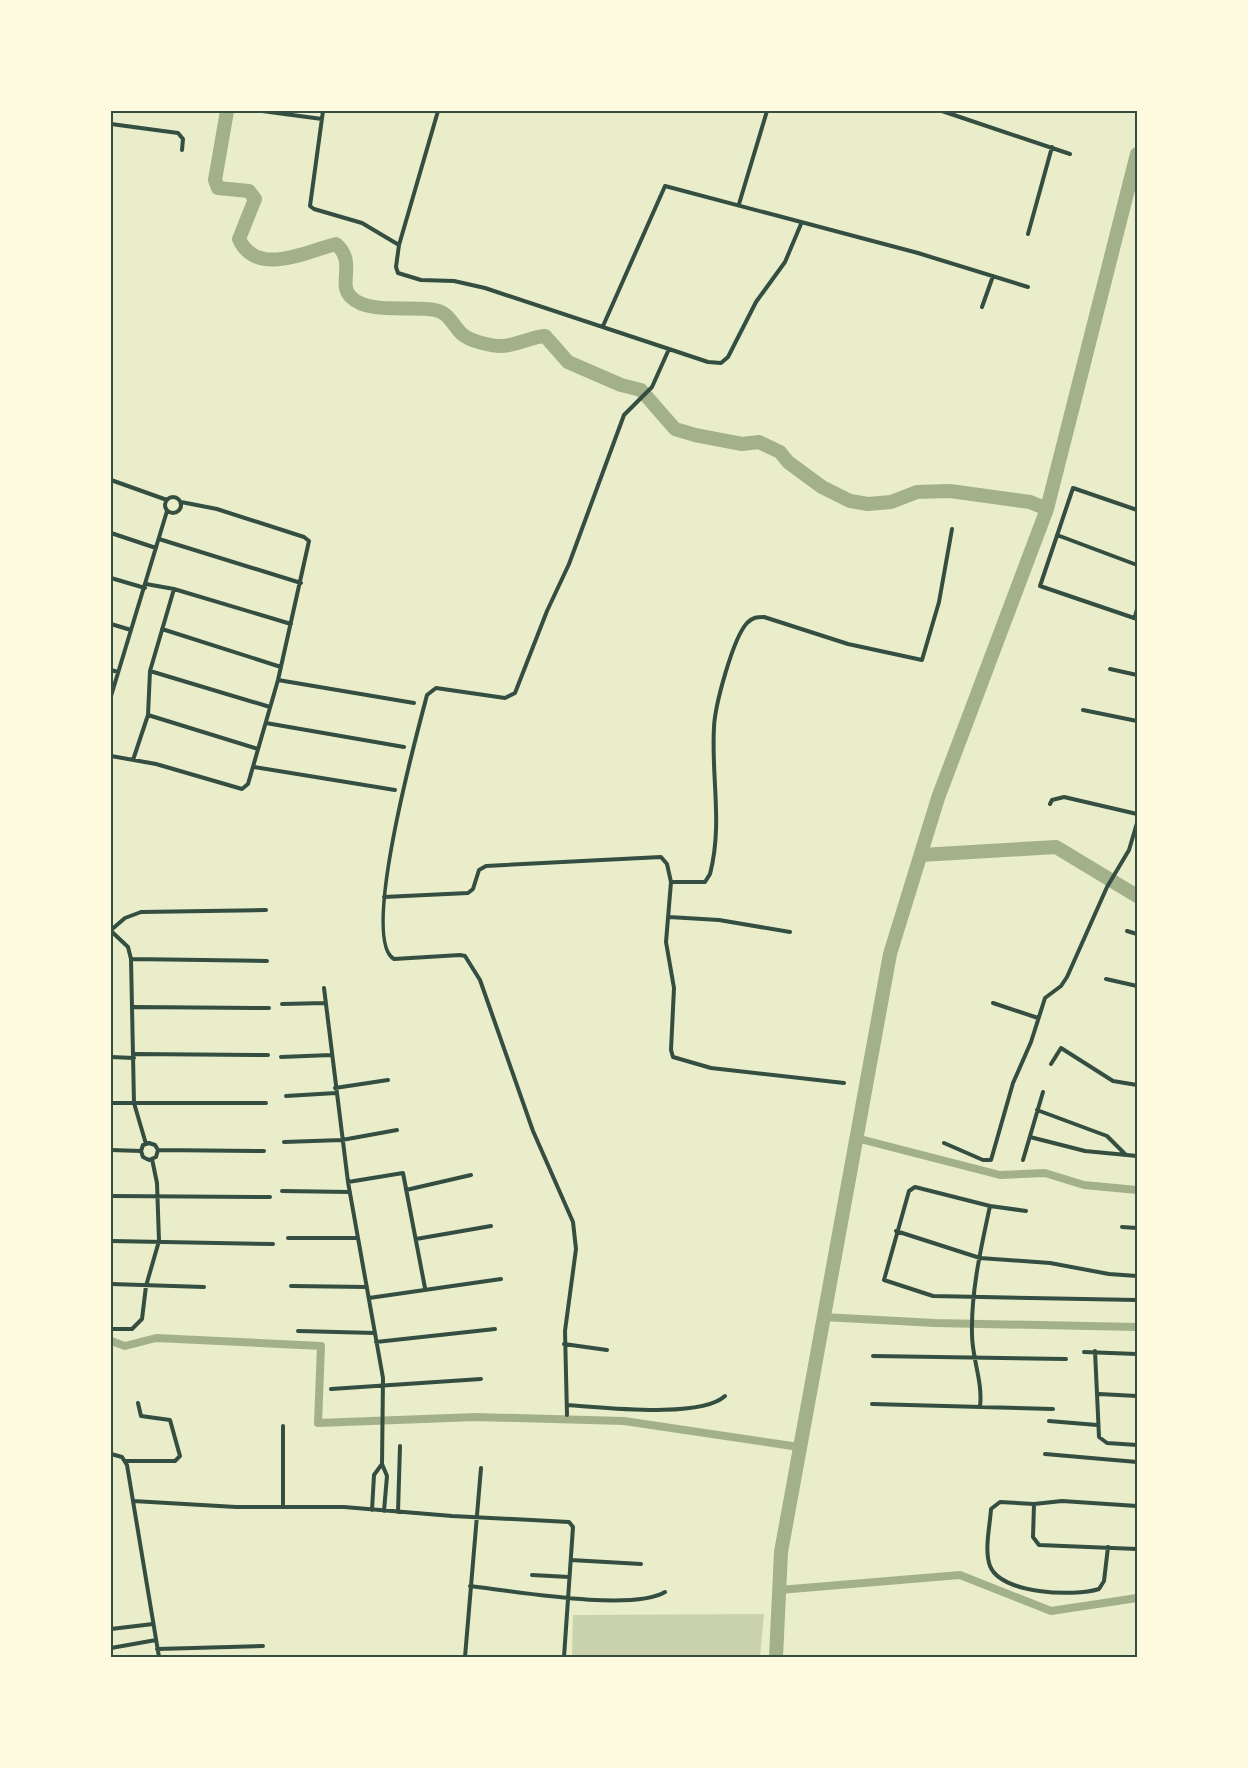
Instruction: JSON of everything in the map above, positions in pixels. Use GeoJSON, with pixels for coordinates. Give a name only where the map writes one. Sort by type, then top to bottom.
{"type":"FeatureCollection","features":[{"type":"Feature","properties":{"kind":"street"},"geometry":{"type":"LineString","coordinates":[[262,111],[322,119]]}},
{"type":"Feature","properties":{"kind":"street"},"geometry":{"type":"LineString","coordinates":[[323,111],[310,206],[362,223],[399,245]]}},
{"type":"Feature","properties":{"kind":"street"},"geometry":{"type":"LineString","coordinates":[[438,111],[399,245],[396,267],[398,273],[404,277],[468,283],[708,362],[721,363],[728,357],[756,302],[785,262],[801,224]]}},
{"type":"Feature","properties":{"kind":"street"},"geometry":{"type":"LineString","coordinates":[[739,204],[767,111]]}},
{"type":"Feature","properties":{"kind":"street"},"geometry":{"type":"LineString","coordinates":[[942,111],[1070,154]]}},
{"type":"Feature","properties":{"kind":"street"},"geometry":{"type":"LineString","coordinates":[[111,124],[178,133],[183,139],[182,150]]}},
{"type":"Feature","properties":{"kind":"street"},"geometry":{"type":"LineString","coordinates":[[1028,234],[1052,147]]}},
{"type":"Feature","properties":{"kind":"street"},"geometry":{"type":"LineString","coordinates":[[603,326],[665,186],[739,204],[801,224],[918,253],[1028,287]]}},
{"type":"Feature","properties":{"kind":"street"},"geometry":{"type":"LineString","coordinates":[[982,307],[993,276]]}},
{"type":"Feature","properties":{"kind":"street"},"geometry":{"type":"LineString","coordinates":[[567,1416],[564,1344],[569,1288],[576,1249],[573,1222],[533,1131],[480,980],[465,956],[408,959],[389,956],[386,951],[382,924],[384,897],[399,804],[427,695],[436,688],[505,698],[515,693],[547,611],[569,564],[624,416],[652,387],[669,349]]}},
{"type":"Feature","properties":{"kind":"street"},"geometry":{"type":"LineString","coordinates":[[111,480],[167,500]]}},
{"type":"Feature","properties":{"kind":"street"},"geometry":{"type":"LineString","coordinates":[[1137,510],[1072,488],[1040,586],[1136,618],[1137,609]]}},
{"type":"Feature","properties":{"kind":"street"},"geometry":{"type":"LineString","coordinates":[[111,696],[168,511],[165,505],[167,500],[173,497],[181,502],[217,509],[304,537],[309,541],[310,549],[278,680],[248,784],[238,789],[170,767],[111,756]]}},
{"type":"Feature","properties":{"kind":"street"},"geometry":{"type":"LineString","coordinates":[[168,511],[173,513],[179,511],[181,502]]}},
{"type":"Feature","properties":{"kind":"street"},"geometry":{"type":"LineString","coordinates":[[671,882],[705,882],[710,874],[718,814],[713,745],[715,712],[729,664],[746,624],[754,618],[764,617],[848,644],[921,660],[939,602],[952,530]]}},
{"type":"Feature","properties":{"kind":"street"},"geometry":{"type":"LineString","coordinates":[[111,533],[156,548]]}},
{"type":"Feature","properties":{"kind":"street"},"geometry":{"type":"LineString","coordinates":[[1057,535],[1137,565]]}},
{"type":"Feature","properties":{"kind":"street"},"geometry":{"type":"LineString","coordinates":[[159,539],[301,583]]}},
{"type":"Feature","properties":{"kind":"street"},"geometry":{"type":"LineString","coordinates":[[111,578],[145,586],[174,589],[291,624]]}},
{"type":"Feature","properties":{"kind":"street"},"geometry":{"type":"LineString","coordinates":[[134,760],[148,715],[150,671],[174,589]]}},
{"type":"Feature","properties":{"kind":"street"},"geometry":{"type":"LineString","coordinates":[[111,624],[131,630]]}},
{"type":"Feature","properties":{"kind":"street"},"geometry":{"type":"LineString","coordinates":[[162,629],[281,667]]}},
{"type":"Feature","properties":{"kind":"street"},"geometry":{"type":"LineString","coordinates":[[1110,669],[1137,675]]}},
{"type":"Feature","properties":{"kind":"street"},"geometry":{"type":"LineString","coordinates":[[111,670],[118,672]]}},
{"type":"Feature","properties":{"kind":"street"},"geometry":{"type":"LineString","coordinates":[[150,671],[270,707]]}},
{"type":"Feature","properties":{"kind":"street"},"geometry":{"type":"LineString","coordinates":[[278,680],[414,703]]}},
{"type":"Feature","properties":{"kind":"street"},"geometry":{"type":"LineString","coordinates":[[1083,710],[1137,721]]}},
{"type":"Feature","properties":{"kind":"street"},"geometry":{"type":"LineString","coordinates":[[148,715],[258,749]]}},
{"type":"Feature","properties":{"kind":"street"},"geometry":{"type":"LineString","coordinates":[[266,723],[404,747]]}},
{"type":"Feature","properties":{"kind":"street"},"geometry":{"type":"LineString","coordinates":[[254,767],[395,790]]}},
{"type":"Feature","properties":{"kind":"street"},"geometry":{"type":"LineString","coordinates":[[1050,804],[1052,800],[1064,796],[1137,814]]}},
{"type":"Feature","properties":{"kind":"street"},"geometry":{"type":"LineString","coordinates":[[944,1143],[983,1160],[991,1160],[1013,1083],[1031,1042],[1045,998],[1067,977],[1107,887],[1129,850],[1137,822]]}},
{"type":"Feature","properties":{"kind":"street"},"geometry":{"type":"LineString","coordinates":[[384,897],[468,893],[472,889],[479,870],[486,866],[661,857],[668,864],[671,882],[666,942],[674,988],[671,1050],[676,1060],[711,1068],[844,1083]]}},
{"type":"Feature","properties":{"kind":"street"},"geometry":{"type":"LineString","coordinates":[[141,1151],[146,1143],[134,1102],[134,1007],[131,959],[128,947],[111,931],[125,918],[141,912],[266,910]]}},
{"type":"Feature","properties":{"kind":"street"},"geometry":{"type":"LineString","coordinates":[[669,917],[719,920],[790,932]]}},
{"type":"Feature","properties":{"kind":"street"},"geometry":{"type":"LineString","coordinates":[[1127,931],[1137,934]]}},
{"type":"Feature","properties":{"kind":"street"},"geometry":{"type":"LineString","coordinates":[[131,959],[267,961]]}},
{"type":"Feature","properties":{"kind":"street"},"geometry":{"type":"LineString","coordinates":[[1106,979],[1137,986]]}},
{"type":"Feature","properties":{"kind":"street"},"geometry":{"type":"LineString","coordinates":[[324,988],[348,1182],[384,1386],[382,1464],[387,1476],[384,1512]]}},
{"type":"Feature","properties":{"kind":"street"},"geometry":{"type":"LineString","coordinates":[[282,1004],[325,1003]]}},
{"type":"Feature","properties":{"kind":"street"},"geometry":{"type":"LineString","coordinates":[[993,1003],[1038,1018]]}},
{"type":"Feature","properties":{"kind":"street"},"geometry":{"type":"LineString","coordinates":[[134,1007],[268,1008]]}},
{"type":"Feature","properties":{"kind":"street"},"geometry":{"type":"LineString","coordinates":[[1052,1064],[1062,1047],[1113,1081],[1137,1085]]}},
{"type":"Feature","properties":{"kind":"street"},"geometry":{"type":"LineString","coordinates":[[111,1057],[268,1055]]}},
{"type":"Feature","properties":{"kind":"street"},"geometry":{"type":"LineString","coordinates":[[281,1057],[331,1055]]}},
{"type":"Feature","properties":{"kind":"street"},"geometry":{"type":"LineString","coordinates":[[286,1096],[388,1080]]}},
{"type":"Feature","properties":{"kind":"street"},"geometry":{"type":"LineString","coordinates":[[1023,1160],[1043,1092]]}},
{"type":"Feature","properties":{"kind":"street"},"geometry":{"type":"LineString","coordinates":[[111,1103],[266,1103]]}},
{"type":"Feature","properties":{"kind":"street"},"geometry":{"type":"LineString","coordinates":[[1037,1110],[1107,1136],[1126,1155]]}},
{"type":"Feature","properties":{"kind":"street"},"geometry":{"type":"LineString","coordinates":[[284,1142],[342,1140],[397,1130]]}},
{"type":"Feature","properties":{"kind":"street"},"geometry":{"type":"LineString","coordinates":[[1030,1137],[1085,1151],[1137,1156]]}},
{"type":"Feature","properties":{"kind":"street"},"geometry":{"type":"LineString","coordinates":[[146,1143],[155,1145],[158,1150]]}},
{"type":"Feature","properties":{"kind":"street"},"geometry":{"type":"LineString","coordinates":[[111,1150],[141,1151]]}},
{"type":"Feature","properties":{"kind":"street"},"geometry":{"type":"LineString","coordinates":[[158,1150],[264,1151]]}},
{"type":"Feature","properties":{"kind":"street"},"geometry":{"type":"LineString","coordinates":[[113,1329],[132,1329],[142,1319],[146,1286],[159,1241],[158,1197],[152,1159],[158,1150]]}},
{"type":"Feature","properties":{"kind":"street"},"geometry":{"type":"LineString","coordinates":[[141,1151],[146,1159],[152,1159]]}},
{"type":"Feature","properties":{"kind":"street"},"geometry":{"type":"LineString","coordinates":[[348,1182],[403,1173],[425,1288]]}},
{"type":"Feature","properties":{"kind":"street"},"geometry":{"type":"LineString","coordinates":[[406,1190],[471,1176]]}},
{"type":"Feature","properties":{"kind":"street"},"geometry":{"type":"LineString","coordinates":[[1026,1211],[990,1206],[915,1187],[909,1191],[884,1280],[933,1296],[1137,1300]]}},
{"type":"Feature","properties":{"kind":"street"},"geometry":{"type":"LineString","coordinates":[[282,1191],[350,1192]]}},
{"type":"Feature","properties":{"kind":"street"},"geometry":{"type":"LineString","coordinates":[[111,1196],[270,1197]]}},
{"type":"Feature","properties":{"kind":"street"},"geometry":{"type":"LineString","coordinates":[[980,1407],[982,1390],[972,1336],[972,1316],[973,1298],[990,1206]]}},
{"type":"Feature","properties":{"kind":"street"},"geometry":{"type":"LineString","coordinates":[[416,1239],[491,1226]]}},
{"type":"Feature","properties":{"kind":"street"},"geometry":{"type":"LineString","coordinates":[[1122,1227],[1137,1228]]}},
{"type":"Feature","properties":{"kind":"street"},"geometry":{"type":"LineString","coordinates":[[896,1231],[980,1258],[1050,1263],[1109,1274],[1137,1276]]}},
{"type":"Feature","properties":{"kind":"street"},"geometry":{"type":"LineString","coordinates":[[288,1238],[358,1238]]}},
{"type":"Feature","properties":{"kind":"street"},"geometry":{"type":"LineString","coordinates":[[111,1241],[273,1244]]}},
{"type":"Feature","properties":{"kind":"street"},"geometry":{"type":"LineString","coordinates":[[369,1298],[425,1288],[501,1279]]}},
{"type":"Feature","properties":{"kind":"street"},"geometry":{"type":"LineString","coordinates":[[111,1284],[204,1287]]}},
{"type":"Feature","properties":{"kind":"street"},"geometry":{"type":"LineString","coordinates":[[291,1286],[367,1287]]}},
{"type":"Feature","properties":{"kind":"street"},"geometry":{"type":"LineString","coordinates":[[376,1342],[495,1329]]}},
{"type":"Feature","properties":{"kind":"street"},"geometry":{"type":"LineString","coordinates":[[298,1331],[375,1333]]}},
{"type":"Feature","properties":{"kind":"street"},"geometry":{"type":"LineString","coordinates":[[564,1344],[607,1350]]}},
{"type":"Feature","properties":{"kind":"street"},"geometry":{"type":"LineString","coordinates":[[1095,1351],[1099,1394],[1097,1425],[1102,1441],[1137,1445]]}},
{"type":"Feature","properties":{"kind":"street"},"geometry":{"type":"LineString","coordinates":[[1084,1352],[1137,1354]]}},
{"type":"Feature","properties":{"kind":"street"},"geometry":{"type":"LineString","coordinates":[[873,1356],[1066,1359]]}},
{"type":"Feature","properties":{"kind":"street"},"geometry":{"type":"LineString","coordinates":[[331,1389],[481,1379]]}},
{"type":"Feature","properties":{"kind":"street"},"geometry":{"type":"LineString","coordinates":[[1099,1394],[1137,1396]]}},
{"type":"Feature","properties":{"kind":"street"},"geometry":{"type":"LineString","coordinates":[[567,1405],[675,1410],[709,1405],[725,1396]]}},
{"type":"Feature","properties":{"kind":"street"},"geometry":{"type":"LineString","coordinates":[[111,1454],[126,1461],[175,1461],[180,1456],[170,1420],[141,1416],[138,1403]]}},
{"type":"Feature","properties":{"kind":"street"},"geometry":{"type":"LineString","coordinates":[[872,1404],[1053,1409]]}},
{"type":"Feature","properties":{"kind":"street"},"geometry":{"type":"LineString","coordinates":[[1049,1421],[1097,1425]]}},
{"type":"Feature","properties":{"kind":"street"},"geometry":{"type":"LineString","coordinates":[[283,1426],[283,1507]]}},
{"type":"Feature","properties":{"kind":"street"},"geometry":{"type":"LineString","coordinates":[[398,1512],[400,1446]]}},
{"type":"Feature","properties":{"kind":"street"},"geometry":{"type":"LineString","coordinates":[[1046,1454],[1137,1462]]}},
{"type":"Feature","properties":{"kind":"street"},"geometry":{"type":"LineString","coordinates":[[126,1461],[159,1657]]}},
{"type":"Feature","properties":{"kind":"street"},"geometry":{"type":"LineString","coordinates":[[372,1510],[374,1475],[382,1464]]}},
{"type":"Feature","properties":{"kind":"street"},"geometry":{"type":"LineString","coordinates":[[465,1657],[481,1468]]}},
{"type":"Feature","properties":{"kind":"street"},"geometry":{"type":"LineString","coordinates":[[133,1501],[204,1506],[372,1510],[571,1522],[573,1527],[566,1596],[564,1657]]}},
{"type":"Feature","properties":{"kind":"street"},"geometry":{"type":"LineString","coordinates":[[1108,1547],[1103,1585],[1094,1590],[1078,1593],[1028,1589],[998,1577],[988,1560],[991,1509],[1000,1502],[1034,1504],[1062,1501],[1137,1506]]}},
{"type":"Feature","properties":{"kind":"street"},"geometry":{"type":"LineString","coordinates":[[1034,1504],[1033,1537],[1039,1545],[1137,1549]]}},
{"type":"Feature","properties":{"kind":"street"},"geometry":{"type":"LineString","coordinates":[[571,1560],[641,1564]]}},
{"type":"Feature","properties":{"kind":"street"},"geometry":{"type":"LineString","coordinates":[[532,1575],[569,1578]]}},
{"type":"Feature","properties":{"kind":"street"},"geometry":{"type":"LineString","coordinates":[[470,1586],[566,1596],[652,1598],[665,1592]]}},
{"type":"Feature","properties":{"kind":"street"},"geometry":{"type":"LineString","coordinates":[[111,1629],[153,1624]]}},
{"type":"Feature","properties":{"kind":"street"},"geometry":{"type":"LineString","coordinates":[[111,1648],[156,1640]]}},
{"type":"Feature","properties":{"kind":"street"},"geometry":{"type":"LineString","coordinates":[[158,1649],[263,1646]]}},
{"type":"Feature","properties":{"kind":"green space"},"geometry":{"type":"Polygon","coordinates":[[[764,1614],[760,1657],[572,1657],[573,1615],[764,1614]]]}},
{"type":"Feature","properties":{"kind":"waterway"},"geometry":{"type":"LineString","coordinates":[[227,111],[215,180],[218,188],[249,191],[255,199],[239,239],[247,251],[258,257],[270,260],[283,259],[336,244],[345,258],[347,292],[359,303],[379,308],[435,310],[447,317],[466,337],[491,345],[507,346],[545,336],[568,362],[621,385],[641,390],[675,429],[742,444],[759,442],[780,452],[788,462],[822,487],[850,501],[868,504],[891,502],[917,492],[950,491],[1030,502],[1047,509]]}},
{"type":"Feature","properties":{"kind":"waterway"},"geometry":{"type":"LineString","coordinates":[[776,1657],[781,1552],[890,954],[938,798],[1047,509],[1137,154]]}},
{"type":"Feature","properties":{"kind":"waterway"},"geometry":{"type":"LineString","coordinates":[[921,855],[1056,847],[1137,896]]}},
{"type":"Feature","properties":{"kind":"waterway"},"geometry":{"type":"LineString","coordinates":[[856,1138],[1000,1175],[1045,1173],[1084,1185],[1137,1190]]}},
{"type":"Feature","properties":{"kind":"waterway"},"geometry":{"type":"LineString","coordinates":[[823,1317],[935,1323],[1137,1327]]}},
{"type":"Feature","properties":{"kind":"waterway"},"geometry":{"type":"LineString","coordinates":[[111,1341],[125,1346],[156,1338],[321,1346],[318,1423],[476,1417],[624,1421],[799,1447]]}},
{"type":"Feature","properties":{"kind":"waterway"},"geometry":{"type":"LineString","coordinates":[[779,1590],[960,1575],[1051,1611],[1137,1598]]}}]}
